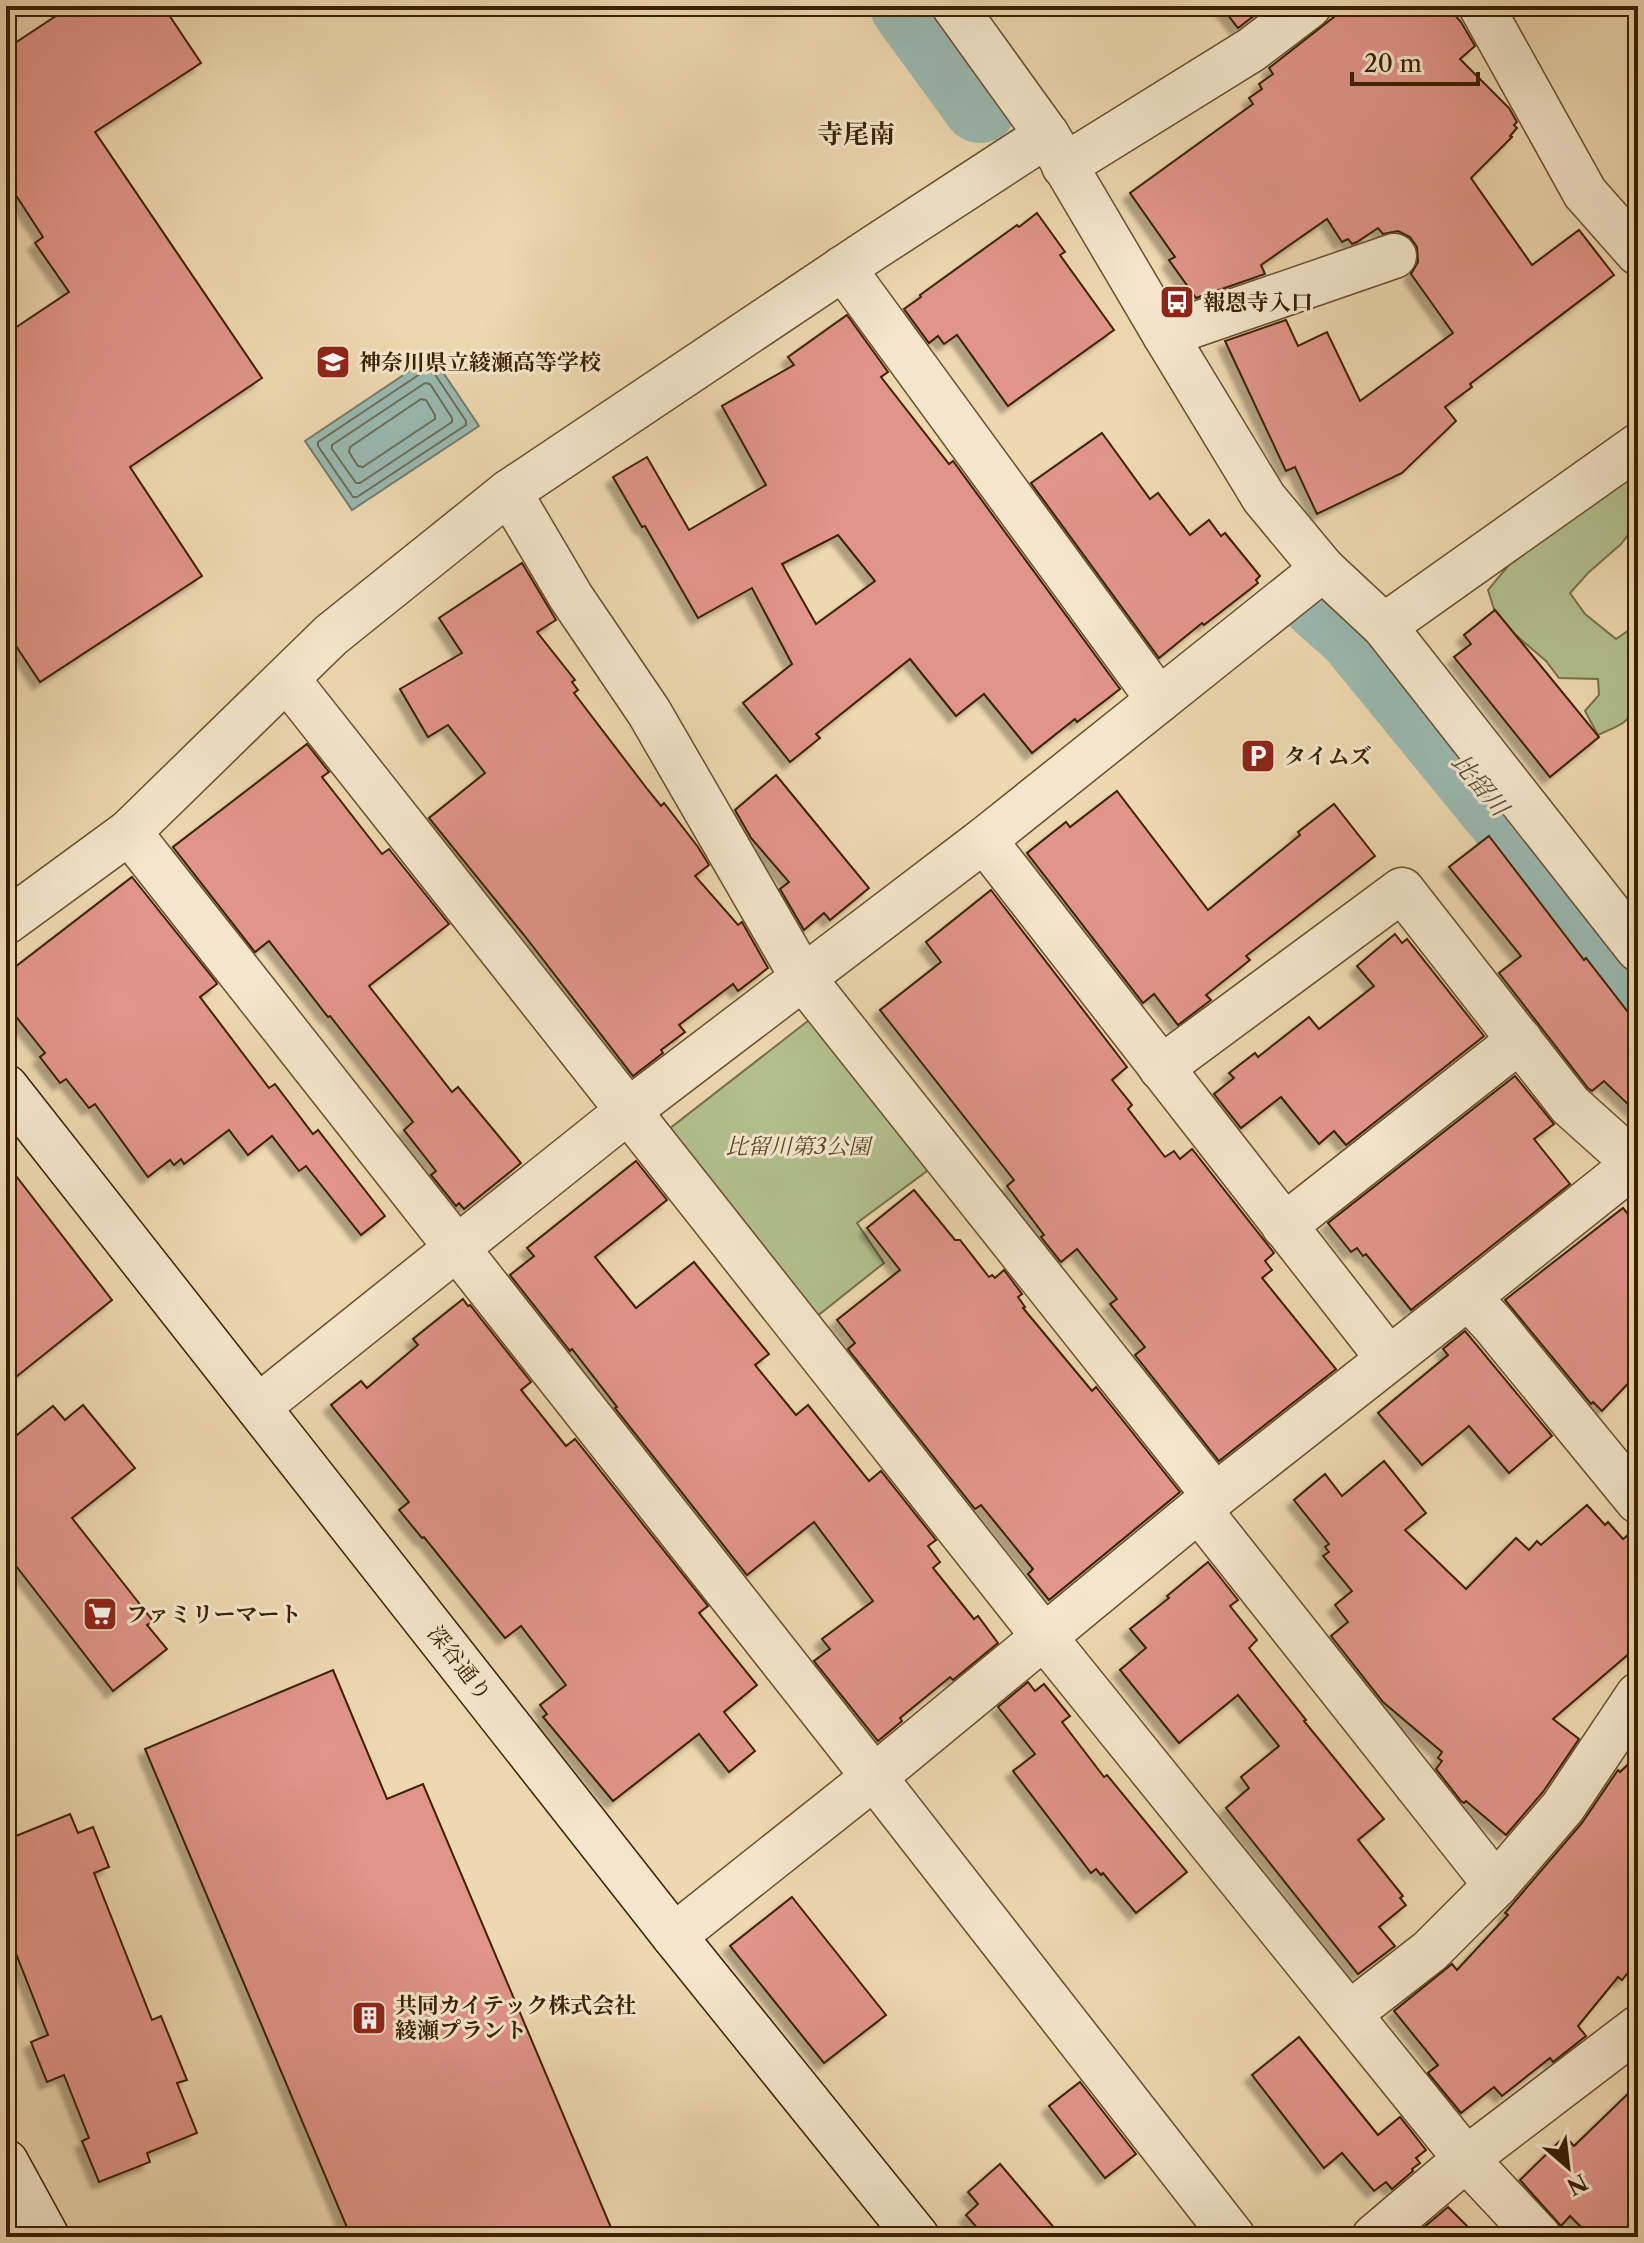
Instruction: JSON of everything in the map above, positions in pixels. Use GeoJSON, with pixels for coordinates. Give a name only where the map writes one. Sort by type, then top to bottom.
{"type":"FeatureCollection","features":[{"type":"Feature","properties":{"kind":"street"},"geometry":{"type":"LineString","coordinates":[[954,6],[1056,150],[1264,498],[1323,569],[1384,626],[1638,949]]}},
{"type":"Feature","properties":{"kind":"street"},"geometry":{"type":"LineString","coordinates":[[6,922],[129,832],[331,635],[509,492],[843,268],[1056,150],[1251,50],[1309,6]]}},
{"type":"Feature","properties":{"kind":"street"},"geometry":{"type":"LineString","coordinates":[[1481,6],[1585,193],[1638,253]]}},
{"type":"Feature","properties":{"kind":"street"},"geometry":{"type":"LineString","coordinates":[[1165,335],[1394,256]]}},
{"type":"Feature","properties":{"kind":"street"},"geometry":{"type":"LineString","coordinates":[[843,268],[1159,700]]}},
{"type":"Feature","properties":{"kind":"street"},"geometry":{"type":"LineString","coordinates":[[1384,626],[1638,446]]}},
{"type":"Feature","properties":{"kind":"street"},"geometry":{"type":"LineString","coordinates":[[509,492],[571,597],[649,712],[803,978],[1496,1885]]}},
{"type":"Feature","properties":{"kind":"street"},"geometry":{"type":"LineString","coordinates":[[258,1407],[628,1111],[984,840],[1323,569]]}},
{"type":"Feature","properties":{"kind":"street"},"geometry":{"type":"LineString","coordinates":[[287,679],[1045,1638],[1466,2159],[1539,2237]]}},
{"type":"Feature","properties":{"kind":"street"},"geometry":{"type":"LineString","coordinates":[[129,832],[1233,2237]]}},
{"type":"Feature","properties":{"kind":"street"},"geometry":{"type":"LineString","coordinates":[[984,840],[1388,1358]]}},
{"type":"Feature","properties":{"kind":"street"},"geometry":{"type":"LineString","coordinates":[[674,1936],[874,1777],[1207,1503],[1637,1164],[1570,1105],[1402,890],[1161,1068]]}},
{"type":"Feature","properties":{"kind":"street"},"geometry":{"type":"LineString","coordinates":[[1284,1226],[1520,1040]]}},
{"type":"Feature","properties":{"kind":"street","name":"深谷通り"},"geometry":{"type":"LineString","coordinates":[[6,1087],[674,1936],[917,2237]]}},
{"type":"Feature","properties":{"kind":"street"},"geometry":{"type":"LineString","coordinates":[[1468,1297],[1638,1501]]}},
{"type":"Feature","properties":{"kind":"street"},"geometry":{"type":"LineString","coordinates":[[1349,2014],[1430,1951],[1496,1885],[1563,1807],[1638,1695]]}},
{"type":"Feature","properties":{"kind":"street"},"geometry":{"type":"LineString","coordinates":[[1374,2237],[1466,2159],[1638,2028]]}},
{"type":"Feature","properties":{"kind":"street"},"geometry":{"type":"LineString","coordinates":[[6,2162],[47,2237]]}},
{"type":"Feature","properties":{"kind":"green space"},"geometry":{"type":"Polygon","coordinates":[[[1638,461],[1638,522],[1621,544],[1570,593],[1585,614],[1616,639],[1638,624],[1638,694],[1632,712],[1624,722],[1598,735],[1585,711],[1599,695],[1598,679],[1559,678],[1546,661],[1497,619],[1488,590],[1518,554],[1566,524],[1638,461]]]}},
{"type":"Feature","properties":{"kind":"green space","name":"比留川第3公園"},"geometry":{"type":"Polygon","coordinates":[[[813,1017],[931,1168],[857,1223],[884,1263],[816,1317],[669,1129],[813,1017]]]}},
{"type":"Feature","properties":{"kind":"water"},"geometry":{"type":"Polygon","coordinates":[[[432,356],[479,426],[352,510],[305,441],[432,356]]]}},
{"type":"Feature","properties":{"kind":"building"},"geometry":{"type":"Polygon","coordinates":[[[71,6],[163,6],[201,63],[95,132],[262,378],[130,467],[202,576],[40,682],[6,631],[6,334],[69,292],[35,243],[43,237],[6,180],[6,49],[71,6]]]}},
{"type":"Feature","properties":{"kind":"building"},"geometry":{"type":"Polygon","coordinates":[[[1221,6],[1262,6],[1264,8],[1238,28],[1221,6]]]}},
{"type":"Feature","properties":{"kind":"building"},"geometry":{"type":"Polygon","coordinates":[[[1348,6],[1447,6],[1475,46],[1460,59],[1509,108],[1517,122],[1512,137],[1471,178],[1532,265],[1579,230],[1614,275],[1470,384],[1472,387],[1445,407],[1456,421],[1402,473],[1317,514],[1295,467],[1286,471],[1225,341],[1286,320],[1298,346],[1327,332],[1360,401],[1453,333],[1411,274],[1418,262],[1417,247],[1410,237],[1398,231],[1383,234],[1378,228],[1352,244],[1348,239],[1342,242],[1327,219],[1261,265],[1265,274],[1196,298],[1169,260],[1175,257],[1130,193],[1253,104],[1249,98],[1262,89],[1259,84],[1273,74],[1269,68],[1348,6]]]}},
{"type":"Feature","properties":{"kind":"building"},"geometry":{"type":"Polygon","coordinates":[[[1037,213],[1065,252],[1060,255],[1114,330],[1008,406],[957,335],[944,344],[938,336],[929,343],[904,309],[1037,213]]]}},
{"type":"Feature","properties":{"kind":"building"},"geometry":{"type":"Polygon","coordinates":[[[847,315],[888,372],[881,377],[949,464],[953,461],[1120,689],[1032,753],[984,694],[956,716],[910,659],[816,734],[820,738],[790,762],[743,703],[792,664],[752,588],[698,618],[613,477],[647,457],[689,530],[766,485],[722,406],[794,365],[788,357],[847,315]],[[838,535],[782,564],[816,624],[875,581],[838,535]]]}},
{"type":"Feature","properties":{"kind":"building"},"geometry":{"type":"Polygon","coordinates":[[[1102,433],[1150,499],[1158,493],[1190,535],[1209,520],[1221,536],[1225,533],[1260,576],[1256,580],[1258,583],[1159,658],[1031,483],[1102,433]]]}},
{"type":"Feature","properties":{"kind":"building"},"geometry":{"type":"Polygon","coordinates":[[[522,563],[556,620],[537,632],[575,680],[572,682],[578,690],[574,693],[648,790],[661,806],[664,803],[698,847],[709,865],[695,876],[738,925],[742,922],[768,968],[738,991],[733,984],[679,1025],[685,1032],[633,1076],[429,818],[485,773],[448,725],[428,737],[400,689],[462,653],[439,618],[522,563]]]}},
{"type":"Feature","properties":{"kind":"building"},"geometry":{"type":"Polygon","coordinates":[[[1495,610],[1599,737],[1550,777],[1454,657],[1471,644],[1464,635],[1495,610]]]}},
{"type":"Feature","properties":{"kind":"building"},"geometry":{"type":"Polygon","coordinates":[[[307,744],[329,772],[322,777],[382,854],[389,849],[449,924],[369,986],[452,1092],[458,1087],[521,1163],[464,1209],[459,1203],[456,1206],[431,1175],[436,1171],[404,1130],[413,1122],[330,1016],[269,941],[255,952],[173,847],[307,744]]]}},
{"type":"Feature","properties":{"kind":"building"},"geometry":{"type":"Polygon","coordinates":[[[776,775],[869,888],[830,920],[824,913],[804,930],[780,889],[789,882],[751,838],[735,810],[776,775]]]}},
{"type":"Feature","properties":{"kind":"building"},"geometry":{"type":"Polygon","coordinates":[[[1117,791],[1208,910],[1334,804],[1375,856],[1246,956],[1250,960],[1206,995],[1211,1000],[1178,1025],[1154,994],[1143,1003],[1027,853],[1066,822],[1070,827],[1117,791]]]}},
{"type":"Feature","properties":{"kind":"building"},"geometry":{"type":"Polygon","coordinates":[[[1489,836],[1638,1025],[1638,1114],[1604,1081],[1592,1091],[1588,1088],[1499,973],[1521,956],[1449,867],[1489,836]]]}},
{"type":"Feature","properties":{"kind":"building"},"geometry":{"type":"Polygon","coordinates":[[[132,877],[216,982],[200,997],[269,1088],[275,1084],[313,1134],[318,1130],[385,1216],[361,1235],[306,1166],[299,1171],[272,1136],[248,1155],[229,1130],[184,1164],[181,1159],[174,1165],[170,1160],[148,1177],[95,1104],[89,1108],[66,1079],[60,1083],[40,1057],[45,1053],[6,1004],[6,974],[132,877]]]}},
{"type":"Feature","properties":{"kind":"building"},"geometry":{"type":"Polygon","coordinates":[[[991,890],[1127,1067],[1112,1080],[1132,1105],[1128,1109],[1165,1157],[1174,1151],[1180,1159],[1192,1149],[1274,1253],[1265,1261],[1272,1270],[1262,1278],[1336,1369],[1219,1461],[1135,1355],[1145,1347],[1110,1304],[1117,1299],[1077,1249],[1061,1262],[1007,1186],[1014,1180],[880,1010],[941,962],[926,942],[991,890]]]}},
{"type":"Feature","properties":{"kind":"building"},"geometry":{"type":"Polygon","coordinates":[[[1395,934],[1402,943],[1407,939],[1484,1036],[1346,1145],[1334,1131],[1319,1144],[1281,1097],[1241,1128],[1214,1094],[1234,1078],[1229,1073],[1255,1053],[1258,1057],[1309,1017],[1319,1029],[1374,986],[1357,966],[1395,934]]]}},
{"type":"Feature","properties":{"kind":"building"},"geometry":{"type":"Polygon","coordinates":[[[1515,1076],[1554,1124],[1534,1139],[1570,1184],[1411,1310],[1366,1254],[1363,1256],[1357,1248],[1351,1252],[1328,1223],[1515,1076]]]}},
{"type":"Feature","properties":{"kind":"building"},"geometry":{"type":"Polygon","coordinates":[[[636,1161],[667,1200],[595,1257],[636,1308],[694,1262],[769,1354],[755,1365],[796,1415],[808,1405],[869,1481],[881,1471],[936,1540],[928,1546],[940,1562],[933,1568],[974,1619],[978,1616],[998,1643],[953,1680],[950,1677],[900,1718],[902,1721],[878,1741],[814,1661],[830,1649],[822,1639],[873,1601],[814,1522],[747,1575],[572,1349],[570,1351],[510,1275],[534,1256],[527,1248],[636,1161]]]}},
{"type":"Feature","properties":{"kind":"building"},"geometry":{"type":"Polygon","coordinates":[[[6,1163],[112,1300],[6,1385],[6,1163]]]}},
{"type":"Feature","properties":{"kind":"building"},"geometry":{"type":"Polygon","coordinates":[[[914,1190],[989,1277],[992,1275],[995,1278],[1004,1270],[1022,1294],[1018,1297],[1023,1308],[1092,1391],[1096,1387],[1180,1492],[1049,1600],[1028,1574],[1033,1569],[981,1505],[975,1509],[848,1349],[855,1343],[837,1320],[900,1270],[867,1228],[914,1190]]]}},
{"type":"Feature","properties":{"kind":"building"},"geometry":{"type":"Polygon","coordinates":[[[1623,1208],[1638,1226],[1638,1373],[1602,1411],[1593,1402],[1591,1404],[1505,1300],[1623,1208]]]}},
{"type":"Feature","properties":{"kind":"building"},"geometry":{"type":"Polygon","coordinates":[[[463,1299],[531,1382],[521,1390],[566,1446],[575,1439],[708,1606],[699,1613],[757,1685],[724,1712],[755,1751],[729,1772],[699,1734],[613,1801],[543,1717],[547,1714],[540,1705],[566,1685],[521,1626],[505,1638],[399,1510],[409,1502],[331,1405],[361,1381],[367,1388],[418,1345],[413,1339],[463,1299]]]}},
{"type":"Feature","properties":{"kind":"building"},"geometry":{"type":"Polygon","coordinates":[[[1465,1331],[1552,1436],[1509,1473],[1469,1426],[1422,1465],[1378,1413],[1448,1355],[1443,1349],[1465,1331]]]}},
{"type":"Feature","properties":{"kind":"building"},"geometry":{"type":"Polygon","coordinates":[[[83,1405],[135,1468],[72,1518],[153,1621],[147,1625],[167,1649],[113,1691],[6,1553],[6,1444],[53,1406],[65,1420],[83,1405]]]}},
{"type":"Feature","properties":{"kind":"building"},"geometry":{"type":"Polygon","coordinates":[[[1384,1461],[1426,1513],[1405,1530],[1466,1589],[1516,1538],[1529,1550],[1537,1541],[1541,1545],[1587,1505],[1623,1539],[1638,1527],[1638,1646],[1553,1719],[1579,1739],[1543,1792],[1506,1835],[1466,1801],[1461,1801],[1436,1769],[1442,1761],[1438,1758],[1442,1752],[1383,1702],[1331,1636],[1348,1622],[1335,1605],[1352,1591],[1323,1556],[1329,1552],[1325,1547],[1329,1544],[1294,1500],[1325,1474],[1342,1496],[1384,1461]]]}},
{"type":"Feature","properties":{"kind":"building"},"geometry":{"type":"Polygon","coordinates":[[[1208,1562],[1238,1600],[1230,1606],[1257,1640],[1249,1648],[1384,1819],[1358,1840],[1403,1896],[1400,1898],[1406,1905],[1379,1927],[1395,1946],[1358,1974],[1226,1808],[1249,1788],[1241,1777],[1279,1746],[1238,1695],[1179,1743],[1120,1670],[1146,1648],[1130,1629],[1208,1562]]]}},
{"type":"Feature","properties":{"kind":"building","name":"共同カイテック株式会社 綾瀬プラント"},"geometry":{"type":"Polygon","coordinates":[[[333,1670],[387,1799],[423,1784],[615,2237],[351,2237],[145,1749],[333,1670]]]}},
{"type":"Feature","properties":{"kind":"building"},"geometry":{"type":"Polygon","coordinates":[[[1028,1682],[1035,1691],[1044,1684],[1070,1716],[1062,1722],[1104,1777],[1107,1775],[1187,1872],[1136,1913],[1103,1873],[1101,1875],[1096,1869],[1091,1873],[1013,1771],[1035,1754],[998,1707],[1028,1682]]]}},
{"type":"Feature","properties":{"kind":"building"},"geometry":{"type":"Polygon","coordinates":[[[1638,1755],[1638,1960],[1622,1980],[1618,1977],[1578,2026],[1586,2036],[1553,2062],[1550,2058],[1502,2096],[1494,2087],[1461,2113],[1428,2073],[1438,2065],[1394,2011],[1452,1964],[1457,1970],[1508,1915],[1505,1913],[1582,1823],[1618,1770],[1620,1772],[1638,1755]]]}},
{"type":"Feature","properties":{"kind":"building"},"geometry":{"type":"Polygon","coordinates":[[[70,1814],[78,1833],[93,1827],[109,1867],[94,1873],[152,2020],[161,2016],[187,2080],[177,2083],[197,2133],[147,2153],[150,2162],[99,2182],[82,2141],[89,2138],[64,2075],[47,2082],[31,2042],[48,2035],[6,1928],[6,1840],[70,1814]]]}},
{"type":"Feature","properties":{"kind":"building"},"geometry":{"type":"Polygon","coordinates":[[[792,1897],[886,2015],[824,2063],[730,1946],[792,1897]]]}},
{"type":"Feature","properties":{"kind":"building"},"geometry":{"type":"Polygon","coordinates":[[[1299,2037],[1378,2135],[1400,2117],[1426,2150],[1416,2158],[1420,2163],[1392,2189],[1386,2182],[1374,2191],[1342,2153],[1324,2168],[1252,2075],[1299,2037]]]}},
{"type":"Feature","properties":{"kind":"building"},"geometry":{"type":"Polygon","coordinates":[[[1080,2082],[1136,2154],[1105,2178],[1049,2106],[1080,2082]]]}},
{"type":"Feature","properties":{"kind":"building"},"geometry":{"type":"Polygon","coordinates":[[[1638,2084],[1638,2237],[1591,2237],[1570,2216],[1561,2226],[1520,2180],[1565,2136],[1574,2146],[1638,2084]]]}},
{"type":"Feature","properties":{"kind":"building"},"geometry":{"type":"Polygon","coordinates":[[[1000,2164],[1062,2237],[985,2237],[966,2215],[978,2204],[968,2192],[1000,2164]]]}},
{"type":"Feature","properties":{"kind":"building"},"geometry":{"type":"Polygon","coordinates":[[[1448,2207],[1478,2237],[1429,2237],[1423,2228],[1448,2207]]]}},
{"type":"Feature","properties":{"kind":"waterway","name":"比留川"},"geometry":{"type":"LineString","coordinates":[[908,6],[980,105]]}},
{"type":"Feature","properties":{"kind":"waterway","name":"比留川"},"geometry":{"type":"LineString","coordinates":[[1317,600],[1355,634],[1606,941],[1638,975]]}},
{"type":"Feature","properties":{"kind":"place","name":"報恩寺入口"},"geometry":{"type":"Point","coordinates":[1177,302]}},
{"type":"Feature","properties":{"kind":"place","name":"神奈川県立綾瀬高等学校"},"geometry":{"type":"Point","coordinates":[333,362]}},
{"type":"Feature","properties":{"kind":"place","name":"タイムズ"},"geometry":{"type":"Point","coordinates":[1258,756]}},
{"type":"Feature","properties":{"kind":"place","name":"ファミリーマート"},"geometry":{"type":"Point","coordinates":[100,1614]}},
{"type":"Feature","properties":{"kind":"place","name":"共同カイテック株式会社 綾瀬プラント"},"geometry":{"type":"Point","coordinates":[369,2018]}},
{"type":"Feature","properties":{"kind":"district","name":"寺尾南"},"geometry":{"type":"Point","coordinates":[856,134]}}]}
